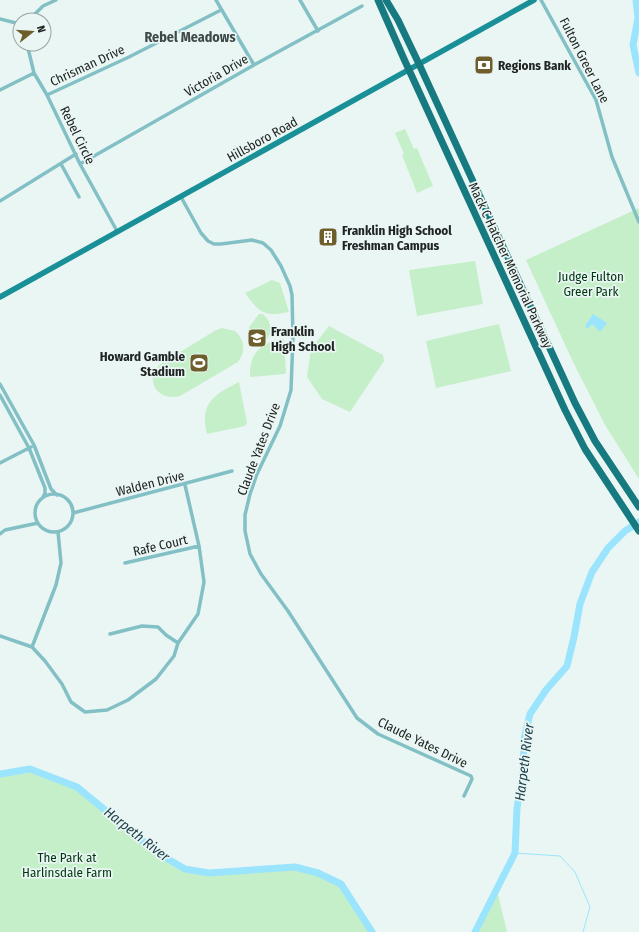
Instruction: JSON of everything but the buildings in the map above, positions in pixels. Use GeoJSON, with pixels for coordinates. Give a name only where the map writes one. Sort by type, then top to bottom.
{"type":"FeatureCollection","features":[{"type":"Feature","properties":{"kind":"highway","name":"Mack C Hatcher Memorial Parkway"},"geometry":{"type":"LineString","coordinates":[[378,0],[565,410],[585,449],[639,531]]}},
{"type":"Feature","properties":{"kind":"highway","name":"Mack C Hatcher Memorial Parkway"},"geometry":{"type":"LineString","coordinates":[[386,0],[398,20],[419,64],[575,403],[595,441],[639,507]]}},
{"type":"Feature","properties":{"kind":"main road","name":"Hillsboro Road"},"geometry":{"type":"LineString","coordinates":[[0,297],[534,0]]}},
{"type":"Feature","properties":{"kind":"street"},"geometry":{"type":"LineString","coordinates":[[37,12],[43,6],[56,0]]}},
{"type":"Feature","properties":{"kind":"street"},"geometry":{"type":"LineString","coordinates":[[216,0],[254,65]]}},
{"type":"Feature","properties":{"kind":"street"},"geometry":{"type":"LineString","coordinates":[[300,0],[318,30]]}},
{"type":"Feature","properties":{"kind":"street","name":"Fulton Greer Lane"},"geometry":{"type":"LineString","coordinates":[[542,0],[596,100],[610,151],[639,222]]}},
{"type":"Feature","properties":{"kind":"street","name":"Victoria Drive"},"geometry":{"type":"LineString","coordinates":[[80,164],[254,65],[362,6]]}},
{"type":"Feature","properties":{"kind":"street","name":"Chrisman Drive"},"geometry":{"type":"LineString","coordinates":[[47,95],[129,57],[221,10]]}},
{"type":"Feature","properties":{"kind":"street"},"geometry":{"type":"LineString","coordinates":[[0,19],[12,22]]}},
{"type":"Feature","properties":{"kind":"street","name":"Rebel Circle"},"geometry":{"type":"LineString","coordinates":[[29,52],[34,72],[47,95],[80,164],[117,231]]}},
{"type":"Feature","properties":{"kind":"street"},"geometry":{"type":"LineString","coordinates":[[0,90],[34,72]]}},
{"type":"Feature","properties":{"kind":"street"},"geometry":{"type":"LineString","coordinates":[[0,201],[76,154]]}},
{"type":"Feature","properties":{"kind":"street"},"geometry":{"type":"LineString","coordinates":[[61,164],[79,197]]}},
{"type":"Feature","properties":{"kind":"street","name":"Claude Yates Drive"},"geometry":{"type":"LineString","coordinates":[[180,197],[208,242],[221,244],[252,240],[263,243],[271,250],[281,266],[292,295],[293,337],[291,390],[280,426],[257,474],[250,494],[245,515],[245,531],[250,554],[261,574],[288,611],[357,718],[378,734],[470,776],[472,779],[464,796]]}},
{"type":"Feature","properties":{"kind":"street"},"geometry":{"type":"LineString","coordinates":[[0,384],[34,445],[51,489],[57,495]]}},
{"type":"Feature","properties":{"kind":"street"},"geometry":{"type":"LineString","coordinates":[[0,395],[29,448],[45,488],[45,493],[37,504],[35,513],[38,523],[42,528],[48,531],[58,532],[65,529],[72,519],[73,512],[69,502],[64,497],[57,495],[50,494],[42,498]]}},
{"type":"Feature","properties":{"kind":"street"},"geometry":{"type":"LineString","coordinates":[[0,463],[34,445]]}},
{"type":"Feature","properties":{"kind":"street","name":"Walden Drive"},"geometry":{"type":"LineString","coordinates":[[73,512],[185,485],[232,471]]}},
{"type":"Feature","properties":{"kind":"street"},"geometry":{"type":"LineString","coordinates":[[0,636],[32,647],[45,661],[62,684],[71,702],[85,712],[107,710],[128,700],[156,679],[174,656],[178,643],[198,614],[204,582],[199,546],[185,485]]}},
{"type":"Feature","properties":{"kind":"street"},"geometry":{"type":"LineString","coordinates":[[0,534],[5,530],[38,523]]}},
{"type":"Feature","properties":{"kind":"street"},"geometry":{"type":"LineString","coordinates":[[32,647],[56,585],[61,563],[58,532]]}},
{"type":"Feature","properties":{"kind":"street","name":"Rafe Court"},"geometry":{"type":"LineString","coordinates":[[126,563],[199,546]]}},
{"type":"Feature","properties":{"kind":"street"},"geometry":{"type":"LineString","coordinates":[[110,634],[142,626],[158,627],[178,643]]}},
{"type":"Feature","properties":{"kind":"green space"},"geometry":{"type":"Polygon","coordinates":[[[405,129],[414,149],[417,148],[433,186],[417,193],[402,155],[404,154],[395,133],[405,129]]]}},
{"type":"Feature","properties":{"kind":"green space","name":"Judge Fulton Greer Park"},"geometry":{"type":"Polygon","coordinates":[[[639,208],[639,479],[605,425],[573,362],[526,260],[639,208]]]}},
{"type":"Feature","properties":{"kind":"green space"},"geometry":{"type":"Polygon","coordinates":[[[475,261],[483,304],[417,316],[409,270],[475,261]]]}},
{"type":"Feature","properties":{"kind":"green space"},"geometry":{"type":"Polygon","coordinates":[[[272,280],[280,283],[289,312],[274,314],[263,312],[254,305],[245,293],[272,280]]]}},
{"type":"Feature","properties":{"kind":"green space"},"geometry":{"type":"Polygon","coordinates":[[[259,314],[263,314],[269,321],[271,329],[269,336],[262,343],[250,332],[249,327],[259,314]]]}},
{"type":"Feature","properties":{"kind":"green space"},"geometry":{"type":"Polygon","coordinates":[[[499,324],[511,371],[436,388],[426,341],[499,324]]]}},
{"type":"Feature","properties":{"kind":"green space"},"geometry":{"type":"Polygon","coordinates":[[[329,326],[383,355],[384,361],[350,412],[322,399],[307,377],[311,349],[329,326]]]}},
{"type":"Feature","properties":{"kind":"green space","name":"Howard Gamble Stadium"},"geometry":{"type":"Polygon","coordinates":[[[222,328],[235,331],[241,338],[243,350],[241,358],[238,362],[180,396],[170,397],[161,394],[153,382],[153,376],[159,365],[216,330],[222,328]]]}},
{"type":"Feature","properties":{"kind":"green space"},"geometry":{"type":"Polygon","coordinates":[[[284,339],[286,373],[250,377],[252,361],[258,350],[269,343],[284,339]]]}},
{"type":"Feature","properties":{"kind":"green space"},"geometry":{"type":"Polygon","coordinates":[[[239,382],[247,423],[245,426],[207,434],[205,414],[207,407],[216,396],[239,382]]]}},
{"type":"Feature","properties":{"kind":"green space","name":"The Park at Harlinsdale Farm"},"geometry":{"type":"Polygon","coordinates":[[[30,769],[77,787],[156,852],[185,869],[209,873],[295,867],[318,873],[341,884],[372,932],[0,932],[0,774],[30,769]]]}},
{"type":"Feature","properties":{"kind":"green space"},"geometry":{"type":"Polygon","coordinates":[[[497,890],[507,932],[475,932],[497,890]]]}},
{"type":"Feature","properties":{"kind":"water"},"geometry":{"type":"Polygon","coordinates":[[[593,314],[607,323],[600,332],[592,324],[588,329],[585,326],[593,314]]]}},
{"type":"Feature","properties":{"kind":"waterway","name":"Harpeth River"},"geometry":{"type":"LineString","coordinates":[[636,0],[638,18],[633,45],[639,73]]}},
{"type":"Feature","properties":{"kind":"waterway","name":"Harpeth River"},"geometry":{"type":"LineString","coordinates":[[475,932],[515,853],[517,808],[523,774],[524,739],[530,714],[546,690],[567,666],[580,604],[592,572],[608,548],[625,531],[639,522]]}},
{"type":"Feature","properties":{"kind":"waterway","name":"Harpeth River"},"geometry":{"type":"LineString","coordinates":[[0,774],[30,769],[77,787],[156,852],[185,869],[209,873],[295,867],[318,873],[341,884],[372,932]]}},
{"type":"Feature","properties":{"kind":"waterway"},"geometry":{"type":"LineString","coordinates":[[515,853],[560,856],[575,872],[590,907],[583,932]]}},
{"type":"Feature","properties":{"kind":"place","name":"Regions Bank"},"geometry":{"type":"Point","coordinates":[484,65]}},
{"type":"Feature","properties":{"kind":"place","name":"Franklin High School Freshman Campus"},"geometry":{"type":"Point","coordinates":[328,237]}},
{"type":"Feature","properties":{"kind":"place","name":"Franklin High School"},"geometry":{"type":"Point","coordinates":[257,338]}},
{"type":"Feature","properties":{"kind":"place","name":"Howard Gamble Stadium"},"geometry":{"type":"Point","coordinates":[199,363]}},
{"type":"Feature","properties":{"kind":"district","name":"Rebel Meadows"},"geometry":{"type":"Point","coordinates":[190,37]}}]}
